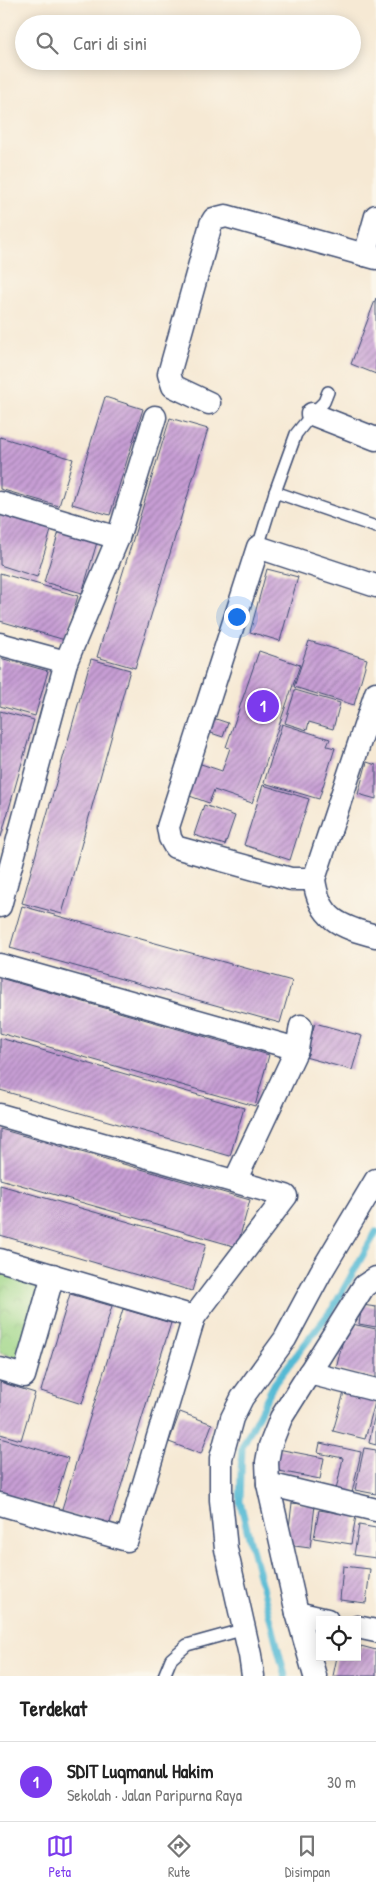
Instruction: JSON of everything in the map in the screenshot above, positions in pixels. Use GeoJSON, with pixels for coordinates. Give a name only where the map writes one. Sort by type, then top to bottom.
{"type":"FeatureCollection","features":[{"type":"Feature","properties":{"kind":"street"},"geometry":{"type":"LineString","coordinates":[[209,403],[173,386],[169,374],[214,219],[226,216],[370,257],[376,216]]}},
{"type":"Feature","properties":{"kind":"street"},"geometry":{"type":"LineString","coordinates":[[312,414],[376,439]]}},
{"type":"Feature","properties":{"kind":"street"},"geometry":{"type":"LineString","coordinates":[[0,906],[66,662],[118,538],[155,417]]}},
{"type":"Feature","properties":{"kind":"street"},"geometry":{"type":"LineString","coordinates":[[0,503],[118,538]]}},
{"type":"Feature","properties":{"kind":"street"},"geometry":{"type":"LineString","coordinates":[[314,879],[291,879],[175,847],[168,834],[168,827],[258,547],[376,586]]}},
{"type":"Feature","properties":{"kind":"street"},"geometry":{"type":"LineString","coordinates":[[0,644],[66,662]]}},
{"type":"Feature","properties":{"kind":"street"},"geometry":{"type":"LineString","coordinates":[[376,694],[314,879],[316,894],[321,905],[334,920],[356,931],[376,936]]}},
{"type":"Feature","properties":{"kind":"street"},"geometry":{"type":"LineString","coordinates":[[0,965],[297,1049]]}},
{"type":"Feature","properties":{"kind":"street"},"geometry":{"type":"LineString","coordinates":[[235,1180],[297,1049],[301,1026]]}},
{"type":"Feature","properties":{"kind":"street"},"geometry":{"type":"LineString","coordinates":[[0,1115],[286,1196],[194,1317],[127,1540],[0,1504]]}},
{"type":"Feature","properties":{"kind":"street"},"geometry":{"type":"LineString","coordinates":[[253,1676],[245,1629],[226,1549],[221,1500],[221,1458],[232,1418],[242,1398],[285,1339],[321,1272],[376,1180]]}},
{"type":"Feature","properties":{"kind":"street"},"geometry":{"type":"LineString","coordinates":[[0,1260],[194,1317]]}},
{"type":"Feature","properties":{"kind":"street"},"geometry":{"type":"LineString","coordinates":[[0,1369],[24,1376],[52,1276]]}},
{"type":"Feature","properties":{"kind":"street"},"geometry":{"type":"LineString","coordinates":[[315,1676],[297,1613],[268,1484],[267,1462],[270,1446],[282,1418],[364,1286],[376,1278]]}},
{"type":"Feature","properties":{"kind":"street"},"geometry":{"type":"LineString","coordinates":[[309,1373],[376,1390]]}},
{"type":"Feature","properties":{"kind":"street"},"geometry":{"type":"LineString","coordinates":[[268,1484],[376,1510]]}},
{"type":"Feature","properties":{"kind":"street"},"geometry":{"type":"LineString","coordinates":[[297,1613],[316,1617]]}},
{"type":"Feature","properties":{"kind":"street"},"geometry":{"type":"LineString","coordinates":[[361,1628],[376,1631]]}},
{"type":"Feature","properties":{"kind":"lane"},"geometry":{"type":"LineString","coordinates":[[258,547],[296,434],[324,402],[328,392]]}},
{"type":"Feature","properties":{"kind":"lane"},"geometry":{"type":"LineString","coordinates":[[275,492],[376,526]]}},
{"type":"Feature","properties":{"kind":"lane"},"geometry":{"type":"LineString","coordinates":[[164,1676],[171,1659],[187,1644],[245,1629]]}},
{"type":"Feature","properties":{"kind":"green space"},"geometry":{"type":"Polygon","coordinates":[[[0,1271],[41,1283],[18,1358],[0,1353],[0,1271]]]}},
{"type":"Feature","properties":{"kind":"building"},"geometry":{"type":"Polygon","coordinates":[[[376,298],[376,374],[351,364],[376,298]]]}},
{"type":"Feature","properties":{"kind":"building"},"geometry":{"type":"Polygon","coordinates":[[[105,397],[143,409],[110,515],[72,504],[105,397]]]}},
{"type":"Feature","properties":{"kind":"building"},"geometry":{"type":"Polygon","coordinates":[[[170,418],[208,429],[135,668],[97,657],[170,418]]]}},
{"type":"Feature","properties":{"kind":"building"},"geometry":{"type":"Polygon","coordinates":[[[0,437],[73,459],[59,506],[0,489],[0,437]]]}},
{"type":"Feature","properties":{"kind":"building"},"geometry":{"type":"Polygon","coordinates":[[[0,509],[53,524],[37,577],[0,565],[0,509]]]}},
{"type":"Feature","properties":{"kind":"building"},"geometry":{"type":"Polygon","coordinates":[[[60,528],[98,539],[82,593],[44,582],[60,528]]]}},
{"type":"Feature","properties":{"kind":"building"},"geometry":{"type":"Polygon","coordinates":[[[267,569],[298,577],[280,641],[250,632],[267,569]]]}},
{"type":"Feature","properties":{"kind":"building"},"geometry":{"type":"Polygon","coordinates":[[[0,573],[78,596],[65,640],[0,621],[0,573]]]}},
{"type":"Feature","properties":{"kind":"building"},"geometry":{"type":"Polygon","coordinates":[[[309,641],[367,659],[354,705],[294,687],[309,641]]]}},
{"type":"Feature","properties":{"kind":"building"},"geometry":{"type":"Polygon","coordinates":[[[259,651],[300,665],[252,803],[214,790],[209,803],[187,795],[198,763],[222,771],[230,748],[226,747],[259,651]]]}},
{"type":"Feature","properties":{"kind":"building"},"geometry":{"type":"Polygon","coordinates":[[[0,658],[48,671],[35,716],[0,706],[0,658]]]}},
{"type":"Feature","properties":{"kind":"building"},"geometry":{"type":"Polygon","coordinates":[[[91,659],[130,670],[62,914],[22,903],[91,659]]]}},
{"type":"Feature","properties":{"kind":"building"},"geometry":{"type":"Polygon","coordinates":[[[295,690],[340,703],[333,729],[309,722],[307,730],[285,723],[295,690]]]}},
{"type":"Feature","properties":{"kind":"building"},"geometry":{"type":"Polygon","coordinates":[[[0,711],[34,720],[1,837],[0,837],[0,711]]]}},
{"type":"Feature","properties":{"kind":"building"},"geometry":{"type":"Polygon","coordinates":[[[213,718],[228,723],[223,737],[208,732],[213,718]]]}},
{"type":"Feature","properties":{"kind":"building"},"geometry":{"type":"Polygon","coordinates":[[[282,724],[330,739],[327,746],[335,748],[319,799],[264,783],[282,724]]]}},
{"type":"Feature","properties":{"kind":"building"},"geometry":{"type":"Polygon","coordinates":[[[367,762],[376,765],[376,799],[358,794],[367,762]]]}},
{"type":"Feature","properties":{"kind":"building"},"geometry":{"type":"Polygon","coordinates":[[[263,785],[309,799],[290,860],[244,845],[263,785]]]}},
{"type":"Feature","properties":{"kind":"building"},"geometry":{"type":"Polygon","coordinates":[[[204,805],[235,816],[225,845],[194,835],[204,805]]]}},
{"type":"Feature","properties":{"kind":"building"},"geometry":{"type":"Polygon","coordinates":[[[22,906],[292,981],[280,1023],[10,948],[22,906]]]}},
{"type":"Feature","properties":{"kind":"building"},"geometry":{"type":"Polygon","coordinates":[[[0,978],[269,1055],[255,1106],[0,1033],[0,978]]]}},
{"type":"Feature","properties":{"kind":"building"},"geometry":{"type":"Polygon","coordinates":[[[315,1023],[362,1036],[352,1070],[305,1057],[315,1023]]]}},
{"type":"Feature","properties":{"kind":"building"},"geometry":{"type":"Polygon","coordinates":[[[0,1038],[244,1108],[230,1156],[0,1090],[0,1038]]]}},
{"type":"Feature","properties":{"kind":"building"},"geometry":{"type":"Polygon","coordinates":[[[0,1129],[250,1200],[237,1247],[0,1179],[0,1129]]]}},
{"type":"Feature","properties":{"kind":"building"},"geometry":{"type":"Polygon","coordinates":[[[0,1185],[206,1244],[192,1291],[0,1235],[0,1185]]]}},
{"type":"Feature","properties":{"kind":"building"},"geometry":{"type":"Polygon","coordinates":[[[70,1294],[112,1306],[82,1404],[41,1391],[70,1294]]]}},
{"type":"Feature","properties":{"kind":"building"},"geometry":{"type":"Polygon","coordinates":[[[362,1305],[376,1307],[376,1327],[359,1324],[362,1305]]]}},
{"type":"Feature","properties":{"kind":"building"},"geometry":{"type":"Polygon","coordinates":[[[123,1309],[171,1323],[109,1526],[61,1512],[123,1309]]]}},
{"type":"Feature","properties":{"kind":"building"},"geometry":{"type":"Polygon","coordinates":[[[347,1323],[376,1329],[376,1378],[336,1369],[347,1323]]]}},
{"type":"Feature","properties":{"kind":"building"},"geometry":{"type":"Polygon","coordinates":[[[0,1382],[35,1393],[21,1440],[0,1434],[0,1382]]]}},
{"type":"Feature","properties":{"kind":"building"},"geometry":{"type":"Polygon","coordinates":[[[345,1389],[376,1399],[365,1439],[333,1431],[345,1389]]]}},
{"type":"Feature","properties":{"kind":"building"},"geometry":{"type":"Polygon","coordinates":[[[180,1412],[212,1424],[201,1454],[169,1442],[180,1412]]]}},
{"type":"Feature","properties":{"kind":"building"},"geometry":{"type":"Polygon","coordinates":[[[376,1414],[376,1445],[369,1443],[376,1414]]]}},
{"type":"Feature","properties":{"kind":"building"},"geometry":{"type":"Polygon","coordinates":[[[0,1438],[68,1458],[53,1508],[0,1493],[0,1438]]]}},
{"type":"Feature","properties":{"kind":"building"},"geometry":{"type":"Polygon","coordinates":[[[320,1443],[361,1452],[352,1493],[336,1490],[343,1458],[318,1453],[320,1443]]]}},
{"type":"Feature","properties":{"kind":"building"},"geometry":{"type":"Polygon","coordinates":[[[364,1448],[376,1450],[376,1494],[355,1490],[364,1448]]]}},
{"type":"Feature","properties":{"kind":"building"},"geometry":{"type":"Polygon","coordinates":[[[278,1449],[324,1458],[320,1479],[274,1470],[278,1449]]]}},
{"type":"Feature","properties":{"kind":"building"},"geometry":{"type":"Polygon","coordinates":[[[292,1503],[315,1505],[310,1548],[287,1545],[292,1503]]]}},
{"type":"Feature","properties":{"kind":"building"},"geometry":{"type":"Polygon","coordinates":[[[319,1510],[356,1516],[351,1544],[314,1538],[319,1510]]]}},
{"type":"Feature","properties":{"kind":"building"},"geometry":{"type":"Polygon","coordinates":[[[359,1525],[376,1528],[376,1558],[354,1555],[359,1525]]]}},
{"type":"Feature","properties":{"kind":"building"},"geometry":{"type":"Polygon","coordinates":[[[343,1566],[370,1569],[366,1603],[340,1600],[343,1566]]]}},
{"type":"Feature","properties":{"kind":"building"},"geometry":{"type":"Polygon","coordinates":[[[361,1646],[376,1650],[376,1676],[333,1676],[336,1661],[361,1661],[361,1646]]]}},
{"type":"Feature","properties":{"kind":"waterway"},"geometry":{"type":"LineString","coordinates":[[285,1676],[240,1502],[242,1447],[274,1384],[333,1308],[376,1232]]}},
{"type":"Feature","properties":{"kind":"place","name":"SDIT Luqmanul Hakim"},"geometry":{"type":"Point","coordinates":[263,706]}}]}
